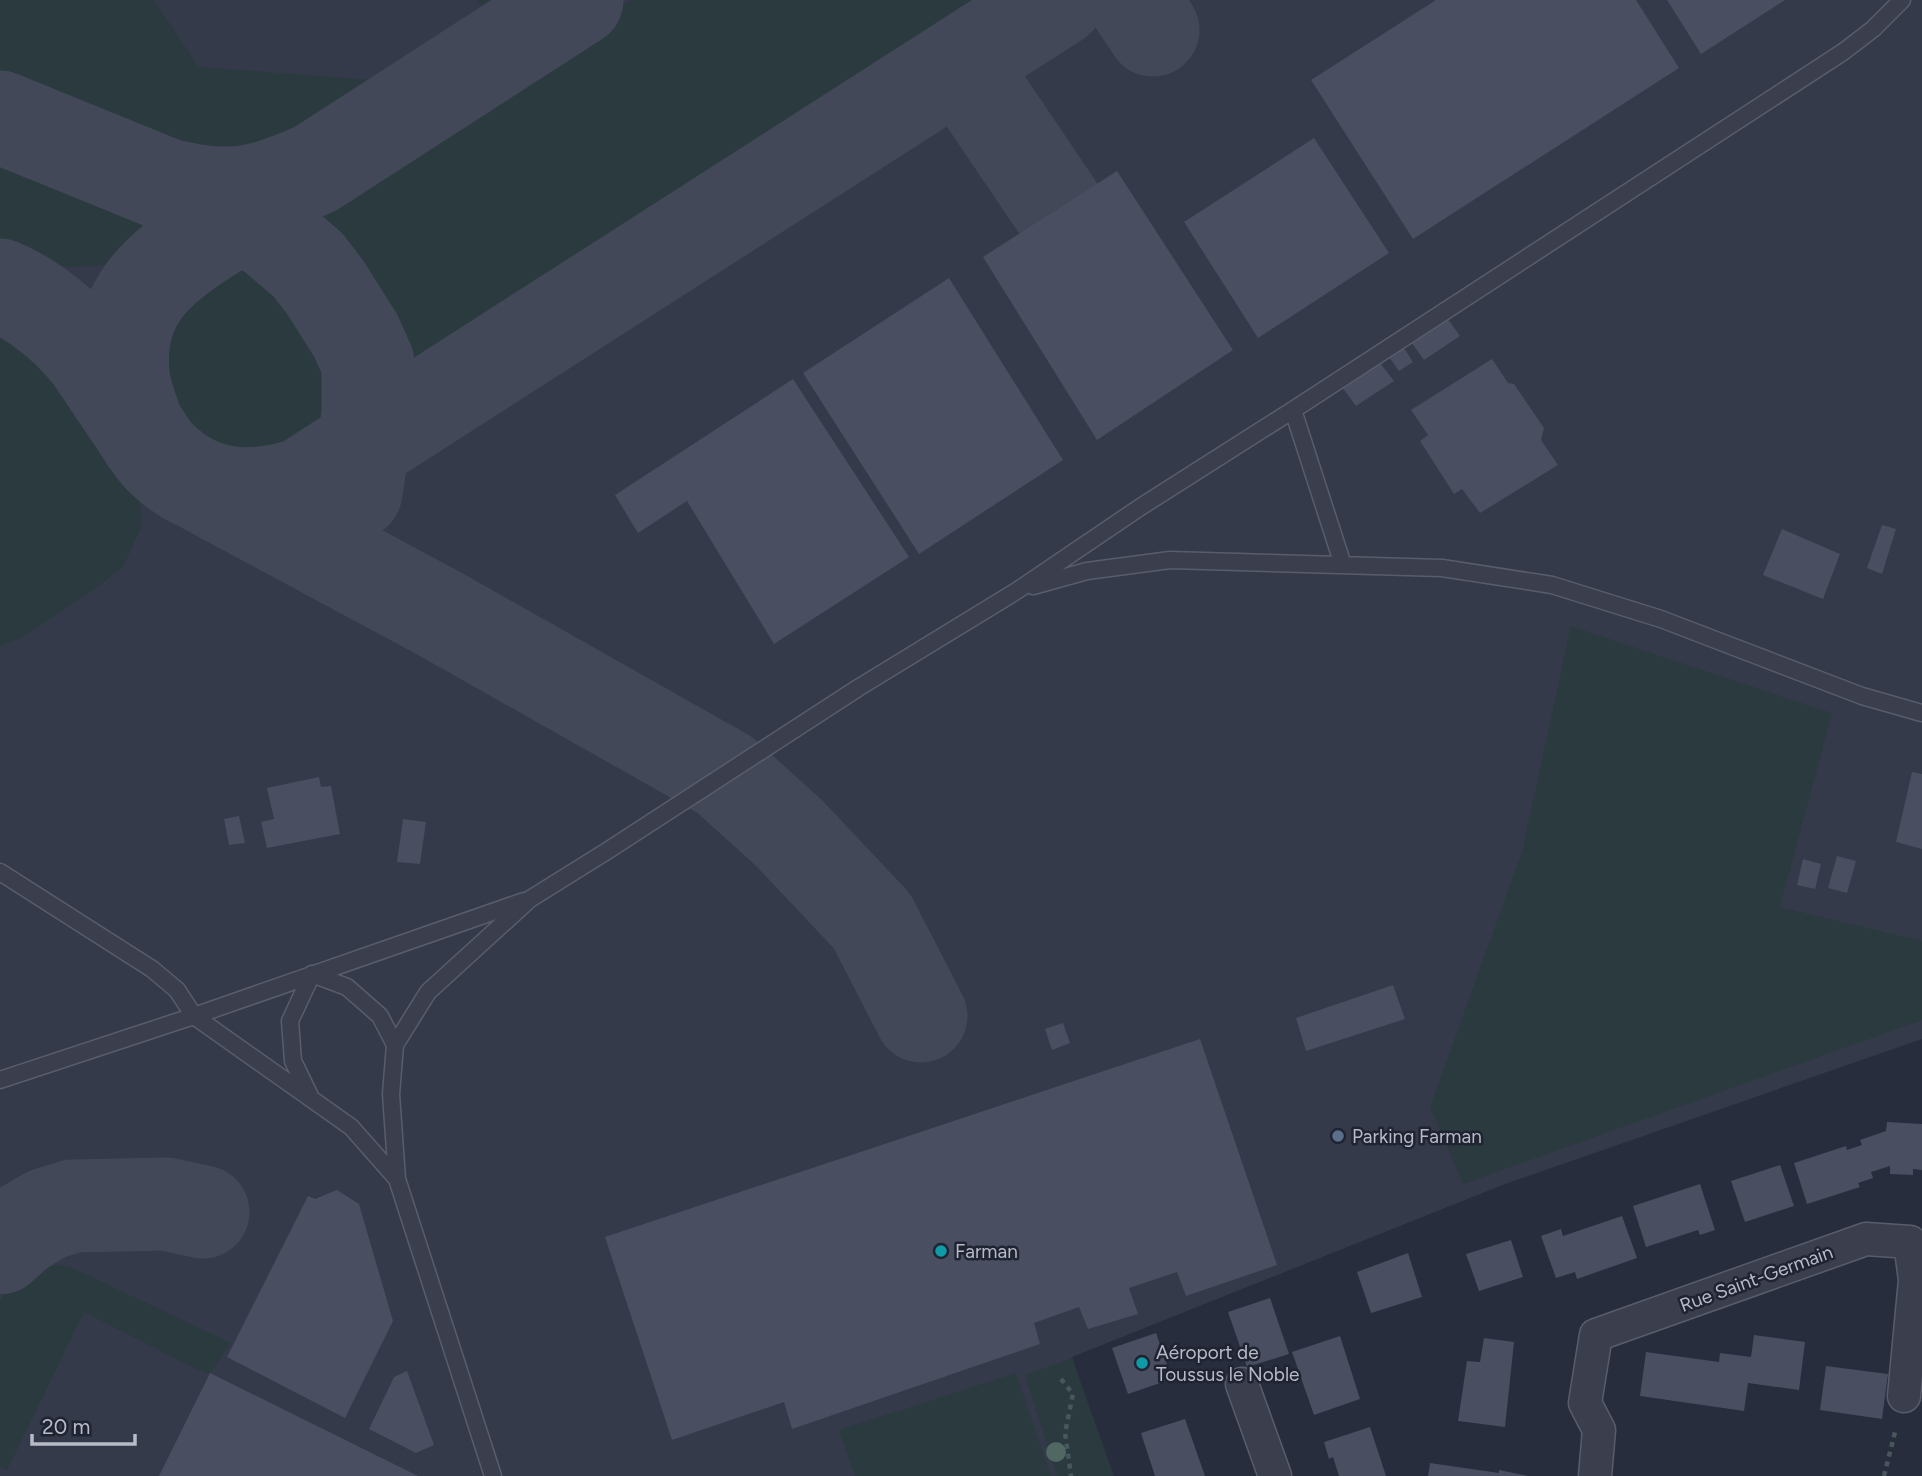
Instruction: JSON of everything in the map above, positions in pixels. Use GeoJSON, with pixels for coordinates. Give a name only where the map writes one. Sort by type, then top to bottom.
{"type":"FeatureCollection","features":[{"type":"Feature","properties":{"kind":"street","name":"Rue Saint-Germain"},"geometry":{"type":"LineString","coordinates":[[1595,1476],[1599,1430],[1585,1403],[1596,1335],[1866,1238],[1910,1242],[1915,1280],[1904,1396]]}},
{"type":"Feature","properties":{"kind":"street"},"geometry":{"type":"LineString","coordinates":[[1242,1384],[1275,1476]]}},
{"type":"Feature","properties":{"kind":"lane"},"geometry":{"type":"LineString","coordinates":[[493,1476],[397,1179],[391,1094],[395,1045],[428,992],[530,899],[858,688],[1018,590],[1142,506],[1843,52],[1902,0]]}},
{"type":"Feature","properties":{"kind":"lane"},"geometry":{"type":"LineString","coordinates":[[1293,410],[1343,565]]}},
{"type":"Feature","properties":{"kind":"lane"},"geometry":{"type":"LineString","coordinates":[[1018,590],[1087,571],[1170,560],[1442,568],[1552,585],[1661,619],[1862,696],[1922,713]]}},
{"type":"Feature","properties":{"kind":"lane"},"geometry":{"type":"LineString","coordinates":[[0,873],[152,970],[177,990],[194,1016],[351,1127],[397,1179]]}},
{"type":"Feature","properties":{"kind":"lane"},"geometry":{"type":"LineString","coordinates":[[0,1080],[194,1016],[530,899]]}},
{"type":"Feature","properties":{"kind":"lane"},"geometry":{"type":"LineString","coordinates":[[312,974],[347,986],[380,1016],[395,1045]]}},
{"type":"Feature","properties":{"kind":"lane"},"geometry":{"type":"LineString","coordinates":[[310,1097],[293,1061],[290,1021],[312,974]]}},
{"type":"Feature","properties":{"kind":"path"},"geometry":{"type":"LineString","coordinates":[[1061,1379],[1073,1394],[1065,1433],[1071,1476]]}},
{"type":"Feature","properties":{"kind":"path"},"geometry":{"type":"LineString","coordinates":[[1884,1476],[1904,1396]]}},
{"type":"Feature","properties":{"kind":"shaded area"},"geometry":{"type":"Polygon","coordinates":[[[0,0],[1922,0],[1922,1039],[1505,1184],[1072,1357],[1111,1476],[0,1476],[0,0]]]}},
{"type":"Feature","properties":{"kind":"shaded area"},"geometry":{"type":"Polygon","coordinates":[[[0,0],[154,0],[199,67],[386,81],[397,87],[295,152],[266,163],[238,169],[200,165],[0,86],[0,0]]]}},
{"type":"Feature","properties":{"kind":"shaded area"},"geometry":{"type":"Polygon","coordinates":[[[477,0],[532,0],[493,25],[477,0]]]}},
{"type":"Feature","properties":{"kind":"shaded area"},"geometry":{"type":"Polygon","coordinates":[[[631,0],[1017,0],[437,372],[422,373],[411,365],[320,219],[322,204],[335,190],[631,0]]]}},
{"type":"Feature","properties":{"kind":"shaded area"},"geometry":{"type":"Polygon","coordinates":[[[0,142],[144,199],[159,215],[161,237],[135,257],[106,265],[48,266],[0,256],[0,142]]]}},
{"type":"Feature","properties":{"kind":"shaded area"},"geometry":{"type":"Polygon","coordinates":[[[244,260],[286,274],[302,287],[343,359],[349,390],[345,414],[337,432],[321,448],[264,467],[231,465],[206,452],[179,428],[161,390],[155,348],[159,328],[169,308],[185,290],[203,275],[225,263],[244,260]]]}},
{"type":"Feature","properties":{"kind":"shaded area"},"geometry":{"type":"Polygon","coordinates":[[[0,338],[67,375],[97,408],[121,443],[140,491],[142,525],[123,567],[23,637],[0,646],[0,338]]]}},
{"type":"Feature","properties":{"kind":"shaded area"},"geometry":{"type":"Polygon","coordinates":[[[1571,626],[1832,713],[1780,907],[1922,941],[1922,1020],[1463,1184],[1430,1107],[1522,852],[1571,626]]]}},
{"type":"Feature","properties":{"kind":"shaded area"},"geometry":{"type":"Polygon","coordinates":[[[59,1265],[77,1270],[231,1343],[210,1373],[196,1369],[84,1312],[7,1470],[0,1467],[0,1301],[11,1286],[25,1276],[59,1265]]]}},
{"type":"Feature","properties":{"kind":"shaded area"},"geometry":{"type":"Polygon","coordinates":[[[1072,1358],[1114,1476],[1057,1476],[1025,1375],[1072,1358]]]}},
{"type":"Feature","properties":{"kind":"shaded area"},"geometry":{"type":"Polygon","coordinates":[[[1016,1373],[1051,1476],[855,1476],[839,1430],[1016,1373]]]}},
{"type":"Feature","properties":{"kind":"building"},"geometry":{"type":"Polygon","coordinates":[[[1436,0],[1636,0],[1679,68],[1413,239],[1311,80],[1436,0]]]}},
{"type":"Feature","properties":{"kind":"building"},"geometry":{"type":"Polygon","coordinates":[[[1667,0],[1785,0],[1701,54],[1667,0]]]}},
{"type":"Feature","properties":{"kind":"building"},"geometry":{"type":"Polygon","coordinates":[[[1314,138],[1389,253],[1258,338],[1184,222],[1314,138]]]}},
{"type":"Feature","properties":{"kind":"building"},"geometry":{"type":"Polygon","coordinates":[[[1117,171],[1233,350],[1097,440],[983,257],[1117,171]]]}},
{"type":"Feature","properties":{"kind":"building"},"geometry":{"type":"Polygon","coordinates":[[[949,278],[1063,460],[919,554],[803,373],[949,278]]]}},
{"type":"Feature","properties":{"kind":"building"},"geometry":{"type":"Polygon","coordinates":[[[1445,315],[1460,336],[1424,360],[1409,339],[1445,315]]]}},
{"type":"Feature","properties":{"kind":"building"},"geometry":{"type":"Polygon","coordinates":[[[1402,345],[1413,362],[1399,371],[1387,354],[1402,345]]]}},
{"type":"Feature","properties":{"kind":"building"},"geometry":{"type":"Polygon","coordinates":[[[1377,359],[1394,381],[1356,406],[1339,383],[1377,359]]]}},
{"type":"Feature","properties":{"kind":"building"},"geometry":{"type":"Polygon","coordinates":[[[1492,359],[1508,383],[1514,384],[1544,428],[1541,440],[1558,465],[1480,513],[1462,489],[1454,494],[1420,441],[1428,435],[1411,410],[1492,359]]]}},
{"type":"Feature","properties":{"kind":"building"},"geometry":{"type":"Polygon","coordinates":[[[793,379],[909,557],[774,644],[687,501],[638,533],[615,495],[793,379]]]}},
{"type":"Feature","properties":{"kind":"building"},"geometry":{"type":"Polygon","coordinates":[[[1882,525],[1896,529],[1882,574],[1867,568],[1882,525]]]}},
{"type":"Feature","properties":{"kind":"building"},"geometry":{"type":"Polygon","coordinates":[[[1782,529],[1840,554],[1823,599],[1763,575],[1782,529]]]}},
{"type":"Feature","properties":{"kind":"building"},"geometry":{"type":"Polygon","coordinates":[[[1912,772],[1922,774],[1922,849],[1896,842],[1912,772]]]}},
{"type":"Feature","properties":{"kind":"building"},"geometry":{"type":"Polygon","coordinates":[[[319,777],[321,787],[331,786],[340,834],[267,848],[261,822],[274,819],[267,788],[319,777]]]}},
{"type":"Feature","properties":{"kind":"building"},"geometry":{"type":"Polygon","coordinates":[[[239,816],[245,843],[229,845],[224,819],[239,816]]]}},
{"type":"Feature","properties":{"kind":"building"},"geometry":{"type":"Polygon","coordinates":[[[403,819],[426,822],[420,864],[397,862],[403,819]]]}},
{"type":"Feature","properties":{"kind":"building"},"geometry":{"type":"Polygon","coordinates":[[[1837,856],[1856,861],[1847,893],[1828,888],[1837,856]]]}},
{"type":"Feature","properties":{"kind":"building"},"geometry":{"type":"Polygon","coordinates":[[[1803,859],[1821,864],[1815,889],[1797,885],[1803,859]]]}},
{"type":"Feature","properties":{"kind":"building"},"geometry":{"type":"Polygon","coordinates":[[[1393,985],[1405,1019],[1306,1051],[1296,1018],[1393,985]]]}},
{"type":"Feature","properties":{"kind":"building"},"geometry":{"type":"Polygon","coordinates":[[[1063,1023],[1070,1043],[1052,1050],[1045,1029],[1063,1023]]]}},
{"type":"Feature","properties":{"kind":"building","name":"Farman"},"geometry":{"type":"Polygon","coordinates":[[[1200,1039],[1277,1265],[1186,1296],[1177,1272],[1129,1288],[1138,1314],[1088,1329],[1079,1307],[1034,1323],[1040,1344],[792,1429],[784,1402],[672,1440],[605,1237],[1200,1039]]]}},
{"type":"Feature","properties":{"kind":"building"},"geometry":{"type":"Polygon","coordinates":[[[1887,1122],[1922,1124],[1922,1170],[1913,1169],[1913,1175],[1890,1174],[1890,1166],[1871,1172],[1873,1178],[1858,1183],[1860,1187],[1807,1204],[1794,1163],[1846,1146],[1847,1150],[1862,1145],[1860,1140],[1886,1131],[1887,1122]]]}},
{"type":"Feature","properties":{"kind":"building"},"geometry":{"type":"Polygon","coordinates":[[[1780,1165],[1794,1206],[1745,1222],[1731,1181],[1780,1165]]]}},
{"type":"Feature","properties":{"kind":"building"},"geometry":{"type":"Polygon","coordinates":[[[1700,1184],[1715,1230],[1700,1235],[1698,1230],[1646,1247],[1633,1206],[1700,1184]]]}},
{"type":"Feature","properties":{"kind":"building"},"geometry":{"type":"Polygon","coordinates":[[[337,1190],[359,1204],[393,1321],[345,1418],[227,1357],[308,1196],[315,1199],[337,1190]]]}},
{"type":"Feature","properties":{"kind":"building"},"geometry":{"type":"Polygon","coordinates":[[[1622,1216],[1637,1258],[1577,1279],[1575,1272],[1556,1278],[1541,1236],[1561,1229],[1563,1236],[1622,1216]]]}},
{"type":"Feature","properties":{"kind":"building"},"geometry":{"type":"Polygon","coordinates":[[[1511,1240],[1523,1277],[1479,1291],[1466,1254],[1511,1240]]]}},
{"type":"Feature","properties":{"kind":"building"},"geometry":{"type":"Polygon","coordinates":[[[1408,1253],[1422,1297],[1371,1313],[1357,1272],[1408,1253]]]}},
{"type":"Feature","properties":{"kind":"building"},"geometry":{"type":"Polygon","coordinates":[[[1270,1298],[1289,1354],[1247,1367],[1228,1312],[1270,1298]]]}},
{"type":"Feature","properties":{"kind":"building","name":"Aéroport de Toussus le Noble"},"geometry":{"type":"Polygon","coordinates":[[[1156,1333],[1172,1379],[1128,1394],[1112,1348],[1156,1333]]]}},
{"type":"Feature","properties":{"kind":"building"},"geometry":{"type":"Polygon","coordinates":[[[1754,1335],[1805,1342],[1799,1390],[1748,1383],[1744,1411],[1640,1396],[1646,1352],[1719,1362],[1720,1353],[1751,1357],[1754,1335]]]}},
{"type":"Feature","properties":{"kind":"building"},"geometry":{"type":"Polygon","coordinates":[[[1340,1336],[1360,1399],[1314,1415],[1292,1352],[1340,1336]]]}},
{"type":"Feature","properties":{"kind":"building"},"geometry":{"type":"Polygon","coordinates":[[[1484,1338],[1514,1342],[1505,1427],[1458,1421],[1467,1361],[1480,1362],[1484,1338]]]}},
{"type":"Feature","properties":{"kind":"building"},"geometry":{"type":"Polygon","coordinates":[[[1826,1366],[1888,1374],[1882,1419],[1820,1410],[1826,1366]]]}},
{"type":"Feature","properties":{"kind":"building"},"geometry":{"type":"Polygon","coordinates":[[[407,1371],[434,1445],[416,1453],[369,1429],[394,1377],[407,1371]]]}},
{"type":"Feature","properties":{"kind":"building"},"geometry":{"type":"Polygon","coordinates":[[[210,1373],[418,1476],[159,1476],[210,1373]]]}},
{"type":"Feature","properties":{"kind":"building"},"geometry":{"type":"Polygon","coordinates":[[[1185,1419],[1205,1476],[1155,1476],[1141,1433],[1185,1419]]]}},
{"type":"Feature","properties":{"kind":"building"},"geometry":{"type":"Polygon","coordinates":[[[1370,1427],[1386,1476],[1339,1476],[1333,1457],[1329,1459],[1324,1442],[1370,1427]]]}},
{"type":"Feature","properties":{"kind":"building"},"geometry":{"type":"Polygon","coordinates":[[[1430,1463],[1499,1473],[1499,1470],[1528,1476],[1428,1476],[1430,1463]]]}},
{"type":"Feature","properties":{"kind":"taxiway"},"geometry":{"type":"LineString","coordinates":[[177,187],[216,193],[248,192],[315,169],[577,0]]}},
{"type":"Feature","properties":{"kind":"taxiway"},"geometry":{"type":"LineString","coordinates":[[0,285],[38,307],[73,336],[92,358],[152,448],[179,473],[212,489],[229,493],[265,492],[303,484],[1058,0]]}},
{"type":"Feature","properties":{"kind":"taxiway"},"geometry":{"type":"LineString","coordinates":[[1133,0],[1153,30]]}},
{"type":"Feature","properties":{"kind":"taxiway"},"geometry":{"type":"LineString","coordinates":[[975,54],[970,69],[974,84],[1058,208]]}},
{"type":"Feature","properties":{"kind":"taxiway"},"geometry":{"type":"LineString","coordinates":[[0,117],[231,211],[272,234],[308,265],[356,336],[368,363],[368,415],[356,492]]}},
{"type":"Feature","properties":{"kind":"taxiway"},"geometry":{"type":"LineString","coordinates":[[137,425],[124,380],[123,348],[127,326],[144,290],[191,248],[284,189]]}},
{"type":"Feature","properties":{"kind":"taxiway"},"geometry":{"type":"LineString","coordinates":[[204,487],[440,614],[725,775],[789,833],[872,921],[921,1016]]}},
{"type":"Feature","properties":{"kind":"taxiway"},"geometry":{"type":"LineString","coordinates":[[0,1248],[20,1230],[47,1214],[73,1206],[166,1204],[203,1212]]}},
{"type":"Feature","properties":{"kind":"place","name":"Parking Farman"},"geometry":{"type":"Point","coordinates":[1338,1136]}},
{"type":"Feature","properties":{"kind":"place","name":"Farman"},"geometry":{"type":"Point","coordinates":[941,1251]}},
{"type":"Feature","properties":{"kind":"place","name":"Aéroport de Toussus le Noble"},"geometry":{"type":"Point","coordinates":[1142,1363]}}]}
